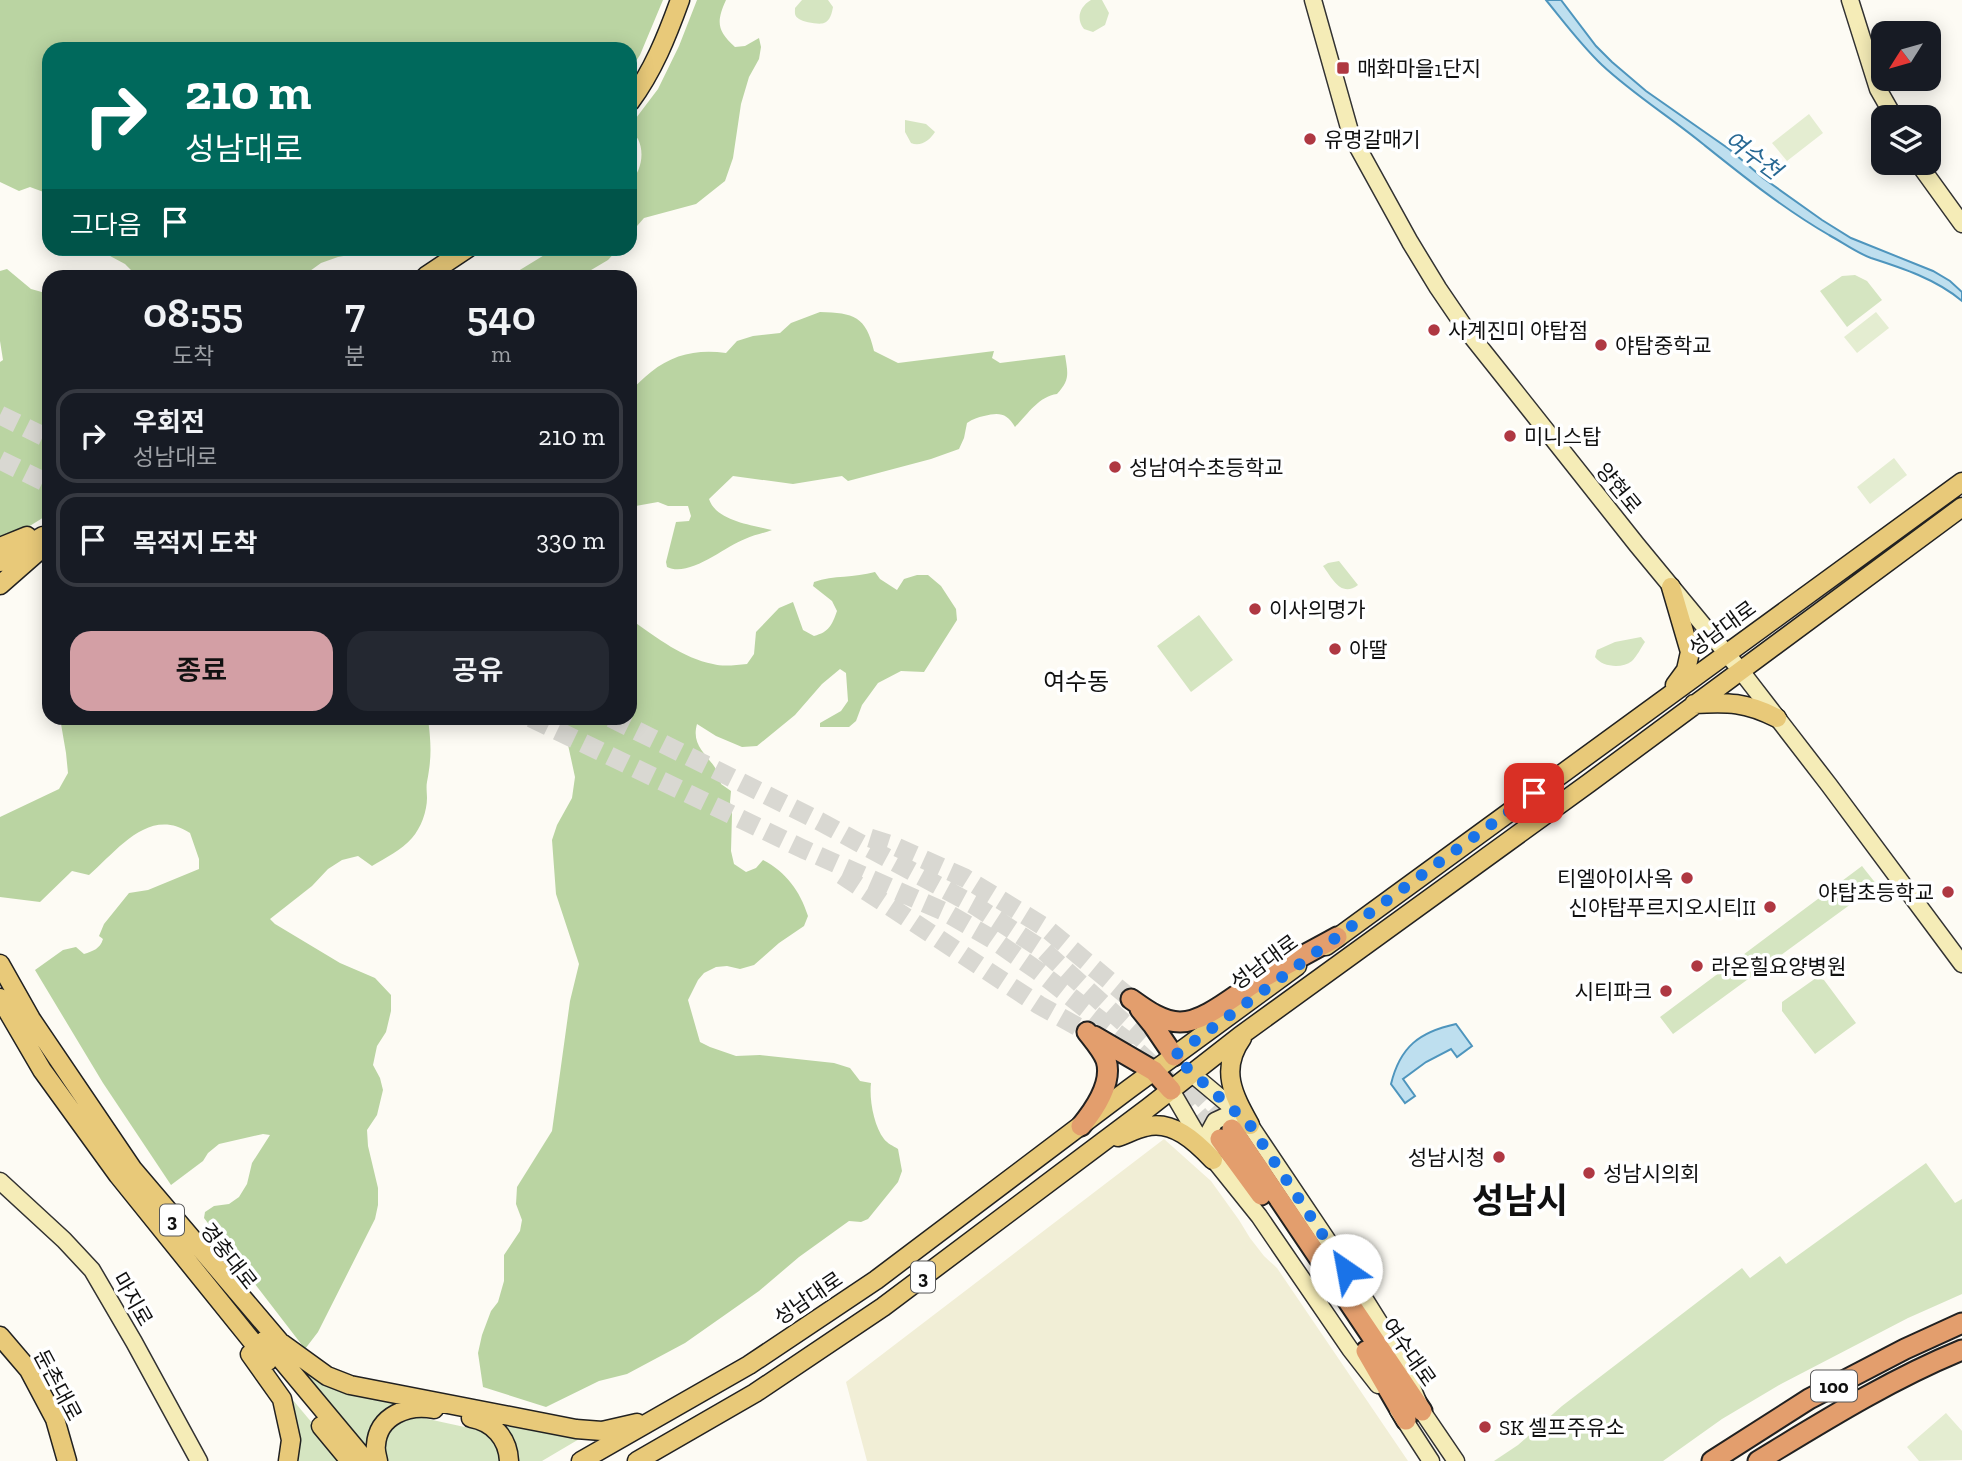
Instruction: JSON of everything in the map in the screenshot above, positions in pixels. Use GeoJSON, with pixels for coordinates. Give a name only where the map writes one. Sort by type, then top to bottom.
{"type":"FeatureCollection","features":[{"type":"Feature","properties":{"kind":"highway"},"geometry":{"type":"LineString","coordinates":[[1174,1056],[1131,999],[1157,1016],[1188,1022],[1200,1018],[1259,980],[1338,937]]}},
{"type":"Feature","properties":{"kind":"highway"},"geometry":{"type":"LineString","coordinates":[[1081,1126],[1102,1094],[1107,1077],[1105,1058],[1087,1032],[1154,1071],[1171,1090]]}},
{"type":"Feature","properties":{"kind":"highway","name":"여수대로"},"geometry":{"type":"LineString","coordinates":[[1234,1131],[1414,1415]]}},
{"type":"Feature","properties":{"kind":"highway","name":"100"},"geometry":{"type":"LineString","coordinates":[[1712,1461],[1809,1399],[1962,1323]]}},
{"type":"Feature","properties":{"kind":"highway","name":"100"},"geometry":{"type":"LineString","coordinates":[[1758,1461],[1837,1413],[1962,1349]]}},
{"type":"Feature","properties":{"kind":"main road"},"geometry":{"type":"LineString","coordinates":[[637,92],[661,51],[680,0]]}},
{"type":"Feature","properties":{"kind":"main road","name":"양현로"},"geometry":{"type":"LineString","coordinates":[[1313,0],[1351,135],[1410,242],[1468,332],[1671,587],[1727,653],[1962,964]]}},
{"type":"Feature","properties":{"kind":"main road"},"geometry":{"type":"LineString","coordinates":[[1850,0],[1878,89],[1887,105]]}},
{"type":"Feature","properties":{"kind":"main road"},"geometry":{"type":"LineString","coordinates":[[1927,175],[1962,224]]}},
{"type":"Feature","properties":{"kind":"main road"},"geometry":{"type":"LineString","coordinates":[[435,270],[456,256]]}},
{"type":"Feature","properties":{"kind":"main road","name":"성남대로"},"geometry":{"type":"LineString","coordinates":[[581,1461],[749,1365],[876,1280],[1174,1056],[1962,482]]}},
{"type":"Feature","properties":{"kind":"main road"},"geometry":{"type":"LineString","coordinates":[[1191,1073],[1962,507]]}},
{"type":"Feature","properties":{"kind":"main road"},"geometry":{"type":"LineString","coordinates":[[0,547],[42,529]]}},
{"type":"Feature","properties":{"kind":"main road"},"geometry":{"type":"LineString","coordinates":[[0,562],[42,536]]}},
{"type":"Feature","properties":{"kind":"main road"},"geometry":{"type":"LineString","coordinates":[[0,585],[42,548]]}},
{"type":"Feature","properties":{"kind":"main road"},"geometry":{"type":"LineString","coordinates":[[1668,695],[1686,670],[1690,652],[1671,587]]}},
{"type":"Feature","properties":{"kind":"main road"},"geometry":{"type":"LineString","coordinates":[[1694,704],[1730,702],[1777,718]]}},
{"type":"Feature","properties":{"kind":"main road","name":"경충대로"},"geometry":{"type":"LineString","coordinates":[[0,964],[31,1020],[131,1167],[250,1321],[366,1461]]}},
{"type":"Feature","properties":{"kind":"main road","name":"경충대로"},"geometry":{"type":"LineString","coordinates":[[0,998],[42,1070],[118,1175],[350,1461]]}},
{"type":"Feature","properties":{"kind":"main road"},"geometry":{"type":"LineString","coordinates":[[1234,1131],[1234,1097],[1230,1075],[1235,1050],[1251,1028]]}},
{"type":"Feature","properties":{"kind":"main road"},"geometry":{"type":"LineString","coordinates":[[1174,1056],[1228,1104],[1234,1131]]}},
{"type":"Feature","properties":{"kind":"main road","name":"3"},"geometry":{"type":"LineString","coordinates":[[636,1461],[755,1393],[883,1307],[1191,1073]]}},
{"type":"Feature","properties":{"kind":"main road"},"geometry":{"type":"LineString","coordinates":[[1171,1090],[1213,1160],[1259,1216],[1350,1349],[1414,1415]]}},
{"type":"Feature","properties":{"kind":"main road"},"geometry":{"type":"LineString","coordinates":[[1213,1160],[1208,1139],[1209,1129],[1215,1121],[1228,1115],[1237,1117],[1234,1131]]}},
{"type":"Feature","properties":{"kind":"main road"},"geometry":{"type":"LineString","coordinates":[[1099,1144],[1153,1125],[1186,1136],[1213,1160]]}},
{"type":"Feature","properties":{"kind":"main road"},"geometry":{"type":"LineString","coordinates":[[131,1167],[279,1342],[327,1376],[350,1385],[576,1429],[602,1431],[623,1428],[670,1412]]}},
{"type":"Feature","properties":{"kind":"main road","name":"마지로"},"geometry":{"type":"LineString","coordinates":[[0,1181],[92,1270],[199,1461]]}},
{"type":"Feature","properties":{"kind":"main road"},"geometry":{"type":"LineString","coordinates":[[173,1245],[282,1399],[291,1440],[288,1461]]}},
{"type":"Feature","properties":{"kind":"main road","name":"둔촌대로"},"geometry":{"type":"LineString","coordinates":[[0,1336],[29,1370],[55,1419],[67,1461]]}},
{"type":"Feature","properties":{"kind":"main road"},"geometry":{"type":"LineString","coordinates":[[378,1461],[375,1445],[379,1431],[387,1419],[402,1411],[421,1407],[479,1419],[492,1425],[503,1438],[509,1461]]}},
{"type":"Feature","properties":{"kind":"main road","name":"여수대로"},"geometry":{"type":"LineString","coordinates":[[1414,1415],[1431,1461]]}},
{"type":"Feature","properties":{"kind":"main road","name":"여수대로"},"geometry":{"type":"LineString","coordinates":[[1414,1415],[1456,1461]]}},
{"type":"Feature","properties":{"kind":"main road"},"geometry":{"type":"LineString","coordinates":[[650,1461],[664,1446]]}},
{"type":"Feature","properties":{"kind":"shaded area"},"geometry":{"type":"Polygon","coordinates":[[[1164,1139],[1211,1181],[1250,1238],[1277,1268],[1408,1461],[867,1461],[846,1382],[1164,1139]]]}},
{"type":"Feature","properties":{"kind":"green space"},"geometry":{"type":"Polygon","coordinates":[[[0,0],[663,0],[637,60],[637,42],[42,42],[42,191],[30,187],[19,191],[0,182],[0,0]]]}},
{"type":"Feature","properties":{"kind":"green space"},"geometry":{"type":"Polygon","coordinates":[[[697,0],[726,0],[720,20],[725,36],[735,47],[745,46],[759,38],[761,47],[741,104],[733,158],[725,181],[696,204],[644,218],[637,226],[637,173],[641,156],[637,138],[637,117],[658,89],[697,0]]]}},
{"type":"Feature","properties":{"kind":"green space"},"geometry":{"type":"Polygon","coordinates":[[[802,0],[828,0],[833,7],[829,19],[819,24],[799,19],[795,8],[802,0]]]}},
{"type":"Feature","properties":{"kind":"green space"},"geometry":{"type":"Polygon","coordinates":[[[1091,0],[1102,0],[1109,13],[1105,25],[1093,32],[1084,29],[1080,17],[1081,10],[1091,0]]]}},
{"type":"Feature","properties":{"kind":"green space"},"geometry":{"type":"Polygon","coordinates":[[[1809,114],[1823,133],[1787,161],[1772,143],[1809,114]]]}},
{"type":"Feature","properties":{"kind":"green space"},"geometry":{"type":"Polygon","coordinates":[[[905,120],[926,124],[935,132],[925,142],[911,143],[905,132],[905,120]]]}},
{"type":"Feature","properties":{"kind":"green space"},"geometry":{"type":"Polygon","coordinates":[[[110,256],[344,256],[321,263],[311,270],[131,270],[110,256]]]}},
{"type":"Feature","properties":{"kind":"green space"},"geometry":{"type":"Polygon","coordinates":[[[543,256],[612,256],[591,270],[520,270],[543,256]]]}},
{"type":"Feature","properties":{"kind":"green space"},"geometry":{"type":"Polygon","coordinates":[[[7,269],[31,289],[42,292],[42,518],[0,542],[0,362],[3,360],[0,341],[0,271],[7,269]]]}},
{"type":"Feature","properties":{"kind":"green space"},"geometry":{"type":"Polygon","coordinates":[[[1855,275],[1867,281],[1882,300],[1847,327],[1820,291],[1842,276],[1855,275]]]}},
{"type":"Feature","properties":{"kind":"green space"},"geometry":{"type":"Polygon","coordinates":[[[820,312],[850,316],[857,319],[867,330],[874,351],[898,363],[994,351],[992,358],[1000,363],[1065,355],[1066,381],[1057,394],[1039,402],[1015,427],[1002,415],[976,418],[967,423],[959,449],[931,459],[848,481],[842,476],[793,484],[733,476],[709,499],[713,506],[736,521],[772,530],[745,539],[696,565],[676,569],[667,567],[676,522],[689,521],[691,516],[688,506],[668,506],[658,502],[637,506],[637,384],[659,366],[677,357],[706,352],[726,353],[737,341],[780,333],[791,323],[820,312]]]}},
{"type":"Feature","properties":{"kind":"green space"},"geometry":{"type":"Polygon","coordinates":[[[1876,312],[1889,328],[1857,353],[1844,337],[1876,312]]]}},
{"type":"Feature","properties":{"kind":"green space"},"geometry":{"type":"Polygon","coordinates":[[[1894,458],[1907,475],[1870,504],[1857,487],[1894,458]]]}},
{"type":"Feature","properties":{"kind":"green space"},"geometry":{"type":"Polygon","coordinates":[[[1339,561],[1358,585],[1342,588],[1323,566],[1339,561]]]}},
{"type":"Feature","properties":{"kind":"green space"},"geometry":{"type":"Polygon","coordinates":[[[875,572],[880,579],[897,590],[904,579],[928,575],[941,586],[956,609],[957,620],[924,672],[901,671],[878,683],[862,705],[856,721],[849,727],[820,727],[820,723],[841,711],[848,701],[846,673],[840,669],[822,684],[795,715],[757,746],[742,747],[697,724],[697,742],[719,775],[721,784],[731,791],[731,851],[734,864],[746,872],[756,868],[763,860],[779,870],[801,898],[808,916],[804,926],[754,965],[740,969],[716,967],[704,973],[688,1000],[700,1042],[710,1047],[736,1056],[760,1055],[834,1063],[850,1068],[860,1081],[871,1083],[877,1127],[885,1140],[898,1149],[902,1171],[898,1182],[868,1219],[861,1222],[849,1221],[799,1257],[759,1291],[685,1343],[627,1374],[599,1381],[546,1407],[483,1387],[478,1353],[482,1335],[491,1311],[498,1302],[504,1281],[504,1255],[520,1231],[522,1220],[516,1204],[517,1187],[552,1131],[570,1001],[579,964],[556,894],[552,840],[572,798],[575,777],[565,731],[560,725],[637,725],[637,624],[691,657],[717,665],[747,664],[754,654],[756,632],[779,608],[793,602],[803,630],[814,636],[819,634],[827,630],[837,611],[832,601],[813,586],[814,582],[875,572]]]}},
{"type":"Feature","properties":{"kind":"green space"},"geometry":{"type":"Polygon","coordinates":[[[1199,615],[1233,660],[1191,692],[1157,646],[1199,615]]]}},
{"type":"Feature","properties":{"kind":"green space"},"geometry":{"type":"Polygon","coordinates":[[[1641,637],[1645,642],[1628,664],[1607,665],[1595,657],[1597,650],[1615,642],[1641,637]]]}},
{"type":"Feature","properties":{"kind":"green space"},"geometry":{"type":"Polygon","coordinates":[[[61,725],[428,725],[430,765],[427,803],[415,834],[398,850],[372,866],[358,856],[342,860],[270,919],[340,963],[375,978],[391,995],[391,1011],[386,1032],[377,1046],[373,1065],[383,1090],[377,1115],[367,1130],[378,1188],[375,1219],[318,1332],[305,1349],[204,1218],[205,1212],[214,1206],[229,1204],[239,1197],[247,1184],[252,1163],[270,1135],[263,1134],[219,1144],[203,1161],[171,1185],[103,1083],[35,970],[63,950],[76,947],[84,954],[98,947],[103,939],[99,936],[104,924],[129,893],[148,890],[199,869],[199,859],[190,833],[175,826],[148,828],[135,834],[89,875],[72,871],[40,902],[0,897],[0,817],[59,789],[68,773],[61,725]]]}},
{"type":"Feature","properties":{"kind":"green space"},"geometry":{"type":"Polygon","coordinates":[[[1862,866],[1877,885],[1673,1034],[1660,1017],[1862,866]]]}},
{"type":"Feature","properties":{"kind":"green space"},"geometry":{"type":"Polygon","coordinates":[[[1816,978],[1824,980],[1856,1023],[1815,1054],[1782,1011],[1782,1002],[1816,978]]]}},
{"type":"Feature","properties":{"kind":"green space"},"geometry":{"type":"Polygon","coordinates":[[[1926,1163],[1955,1203],[1962,1199],[1962,1294],[1908,1318],[1781,1384],[1722,1419],[1663,1461],[1494,1461],[1518,1445],[1562,1406],[1742,1268],[1750,1278],[1780,1256],[1786,1264],[1926,1163]]]}},
{"type":"Feature","properties":{"kind":"green space"},"geometry":{"type":"Polygon","coordinates":[[[288,1359],[410,1402],[371,1455],[288,1359]]]}},
{"type":"Feature","properties":{"kind":"green space"},"geometry":{"type":"Polygon","coordinates":[[[287,1393],[344,1461],[292,1461],[287,1393]]]}},
{"type":"Feature","properties":{"kind":"green space"},"geometry":{"type":"Polygon","coordinates":[[[1946,1413],[1962,1431],[1962,1460],[1919,1461],[1907,1447],[1946,1413]]]}},
{"type":"Feature","properties":{"kind":"green space"},"geometry":{"type":"Polygon","coordinates":[[[414,1416],[483,1431],[497,1444],[501,1461],[387,1461],[385,1443],[388,1431],[414,1416]]]}},
{"type":"Feature","properties":{"kind":"green space"},"geometry":{"type":"Polygon","coordinates":[[[487,1418],[586,1435],[542,1461],[517,1461],[487,1418]]]}},
{"type":"Feature","properties":{"kind":"water"},"geometry":{"type":"Polygon","coordinates":[[[1546,0],[1561,0],[1596,46],[1612,62],[1646,91],[1729,149],[1763,178],[1851,238],[1933,271],[1950,281],[1962,292],[1962,301],[1930,280],[1860,253],[1780,203],[1614,76],[1587,50],[1546,0]]]}},
{"type":"Feature","properties":{"kind":"water"},"geometry":{"type":"Polygon","coordinates":[[[1456,1024],[1472,1046],[1457,1057],[1451,1049],[1426,1062],[1403,1079],[1415,1096],[1405,1103],[1391,1084],[1400,1060],[1413,1043],[1422,1037],[1456,1024]]]}},
{"type":"Feature","properties":{"kind":"tunnel"},"geometry":{"type":"LineString","coordinates":[[0,415],[42,436]]}},
{"type":"Feature","properties":{"kind":"tunnel"},"geometry":{"type":"LineString","coordinates":[[0,460],[42,481]]}},
{"type":"Feature","properties":{"kind":"tunnel"},"geometry":{"type":"LineString","coordinates":[[546,725],[803,849],[945,912],[992,939],[1038,971],[1123,1038],[1163,1075],[1220,1139]]}},
{"type":"Feature","properties":{"kind":"tunnel"},"geometry":{"type":"LineString","coordinates":[[625,725],[819,821],[974,905],[1043,950],[1143,1040]]}},
{"type":"Feature","properties":{"kind":"tunnel"},"geometry":{"type":"LineString","coordinates":[[870,838],[965,878],[1046,928],[1131,999]]}},
{"type":"Feature","properties":{"kind":"tunnel"},"geometry":{"type":"LineString","coordinates":[[842,875],[1039,1005],[1087,1032]]}},
{"type":"Feature","properties":{"kind":"tunnel"},"geometry":{"type":"LineString","coordinates":[[1192,1087],[1232,1129]]}},
{"type":"Feature","properties":{"kind":"place","name":"매화마을1단지"},"geometry":{"type":"Point","coordinates":[1343,68]}},
{"type":"Feature","properties":{"kind":"place","name":"유명갈매기"},"geometry":{"type":"Point","coordinates":[1310,139]}},
{"type":"Feature","properties":{"kind":"place","name":"사계진미 야탑점"},"geometry":{"type":"Point","coordinates":[1434,330]}},
{"type":"Feature","properties":{"kind":"place","name":"야탑중학교"},"geometry":{"type":"Point","coordinates":[1601,345]}},
{"type":"Feature","properties":{"kind":"place","name":"미니스탑"},"geometry":{"type":"Point","coordinates":[1510,436]}},
{"type":"Feature","properties":{"kind":"place","name":"성남여수초등학교"},"geometry":{"type":"Point","coordinates":[1115,467]}},
{"type":"Feature","properties":{"kind":"place","name":"이사의명가"},"geometry":{"type":"Point","coordinates":[1255,609]}},
{"type":"Feature","properties":{"kind":"place","name":"아딸"},"geometry":{"type":"Point","coordinates":[1335,649]}},
{"type":"Feature","properties":{"kind":"place","name":"티엘아이사옥"},"geometry":{"type":"Point","coordinates":[1687,878]}},
{"type":"Feature","properties":{"kind":"place","name":"야탑초등학교"},"geometry":{"type":"Point","coordinates":[1948,892]}},
{"type":"Feature","properties":{"kind":"place","name":"신야탑푸르지오시티II"},"geometry":{"type":"Point","coordinates":[1770,907]}},
{"type":"Feature","properties":{"kind":"place","name":"라온힐요양병원"},"geometry":{"type":"Point","coordinates":[1697,966]}},
{"type":"Feature","properties":{"kind":"place","name":"시티파크"},"geometry":{"type":"Point","coordinates":[1666,991]}},
{"type":"Feature","properties":{"kind":"place","name":"성남시청"},"geometry":{"type":"Point","coordinates":[1499,1157]}},
{"type":"Feature","properties":{"kind":"place","name":"성남시의회"},"geometry":{"type":"Point","coordinates":[1589,1173]}},
{"type":"Feature","properties":{"kind":"place","name":"SK 셀프주유소"},"geometry":{"type":"Point","coordinates":[1485,1427]}},
{"type":"Feature","properties":{"kind":"district","name":"여수동"},"geometry":{"type":"Point","coordinates":[1076,681]}},
{"type":"Feature","properties":{"kind":"district","name":"성남시"},"geometry":{"type":"Point","coordinates":[1520,1201]}},
{"type":"Feature","properties":{"kind":"route"},"geometry":{"type":"LineString","coordinates":[[1346,1270],[1250,1125],[1174,1056],[1534,793]]}},
{"type":"Feature","properties":{"kind":"water label","name":"여수천"},"geometry":{"type":"Point","coordinates":[1753,155]}}]}
